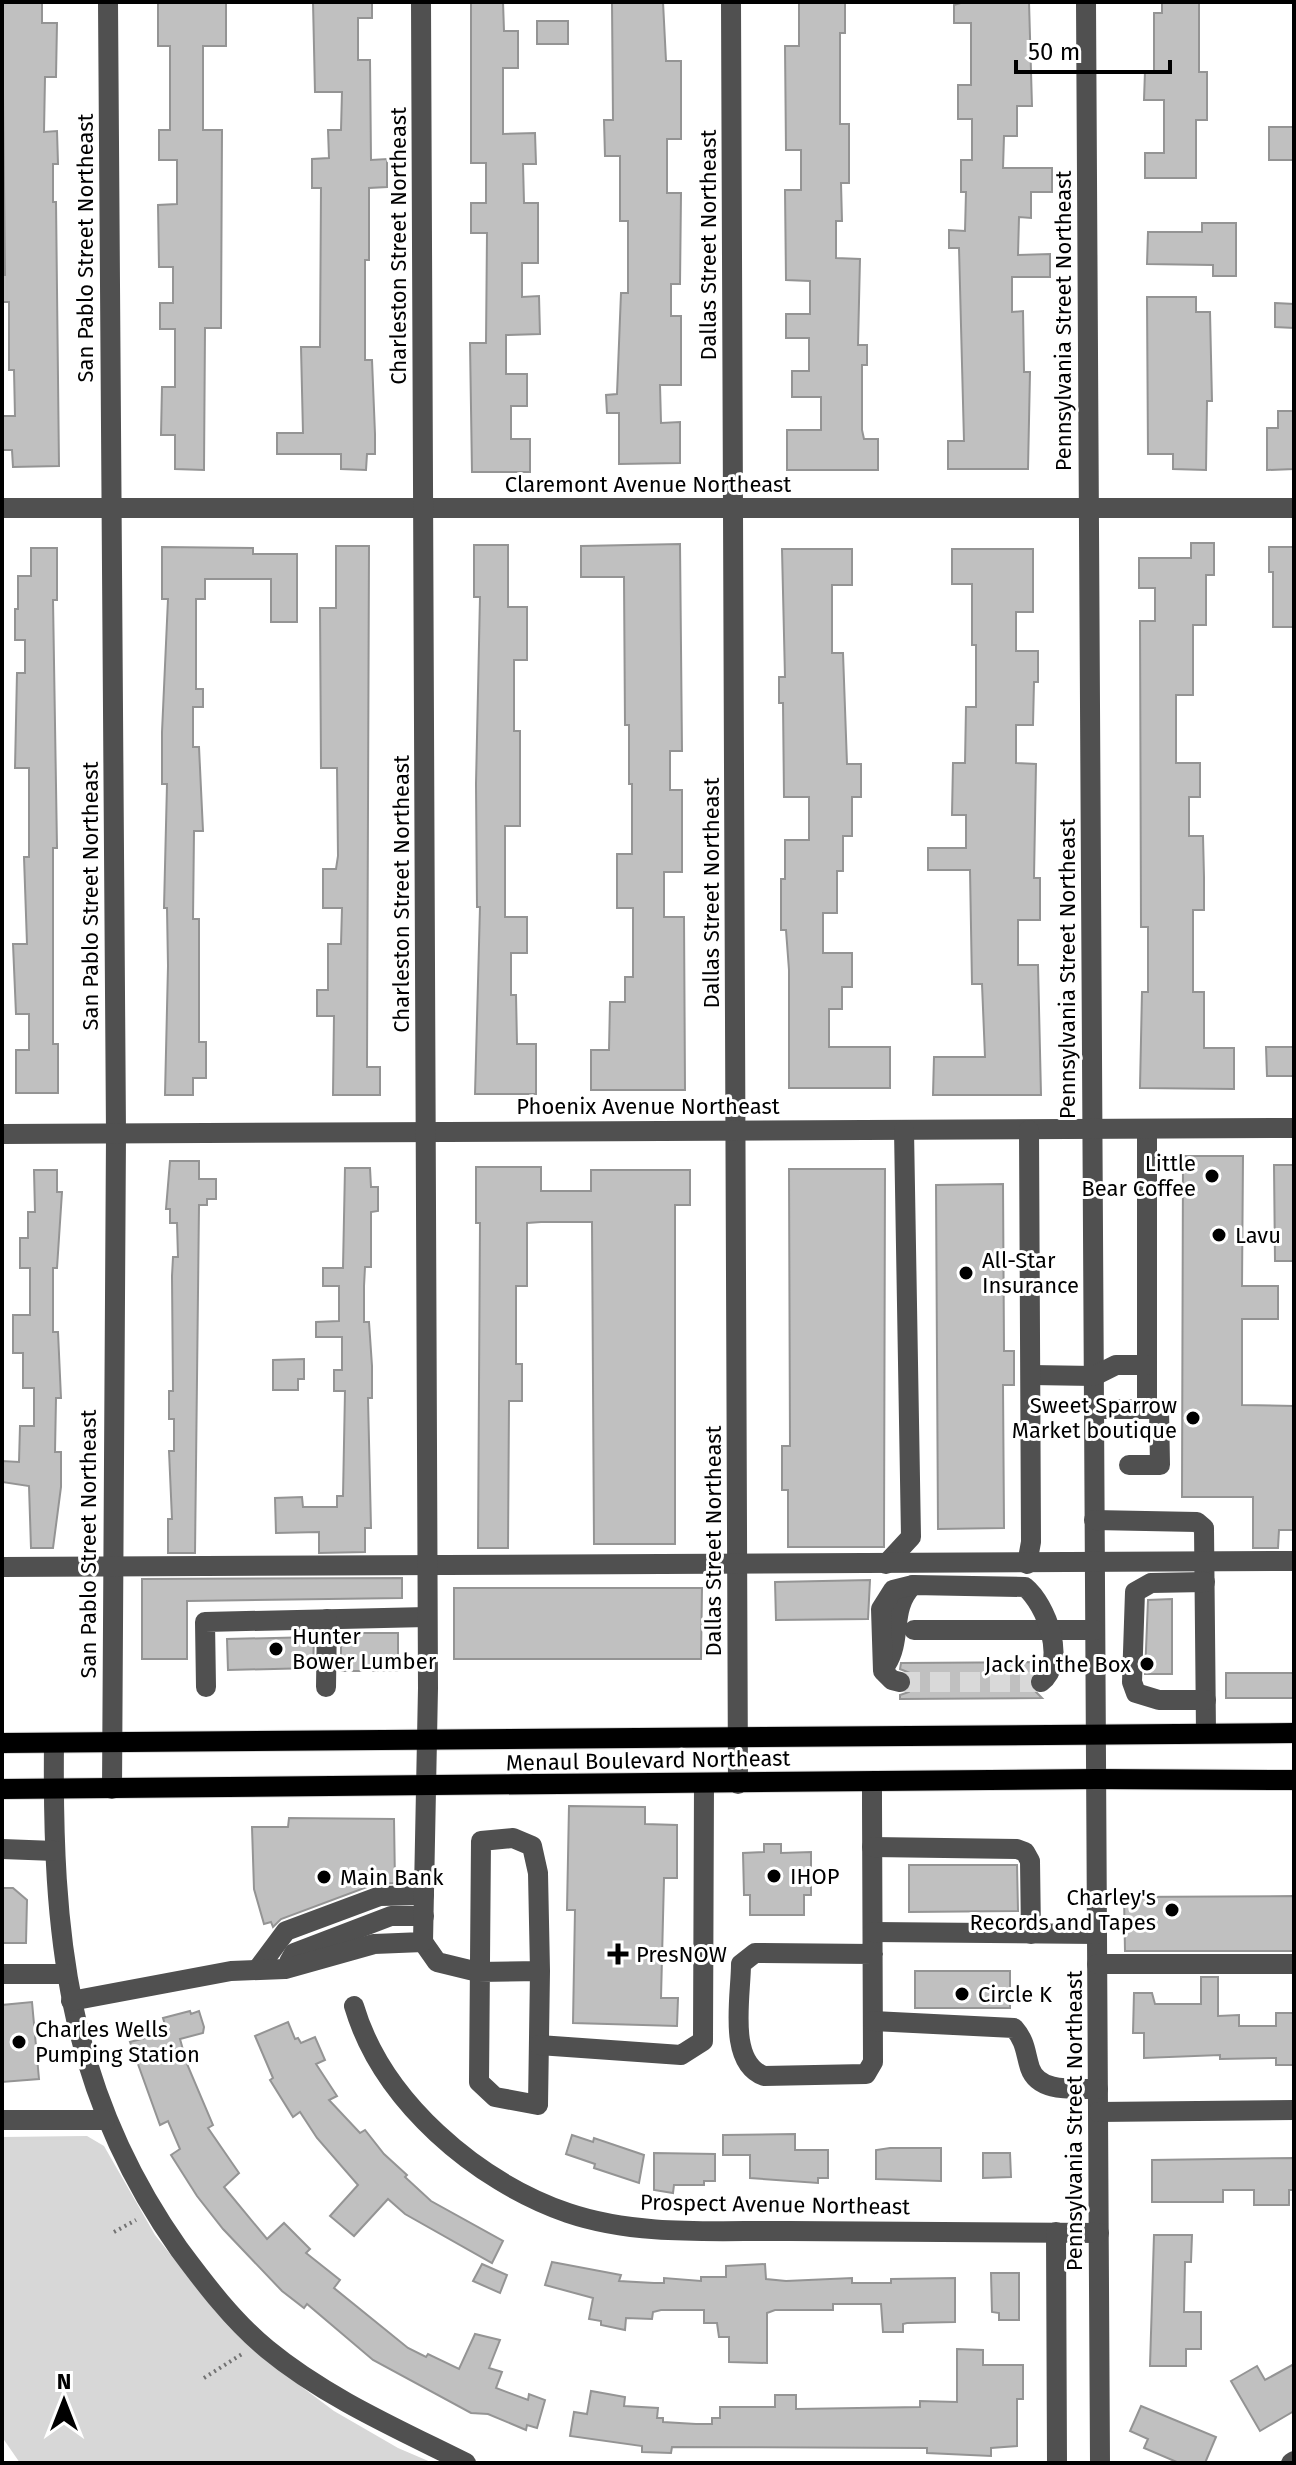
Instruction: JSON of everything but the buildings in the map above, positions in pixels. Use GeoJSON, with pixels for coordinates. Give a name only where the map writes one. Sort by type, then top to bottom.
{"type":"FeatureCollection","features":[{"type":"Feature","properties":{"kind":"main road","name":"Menaul Boulevard Northeast"},"geometry":{"type":"LineString","coordinates":[[2,1743],[1294,1733]]}},
{"type":"Feature","properties":{"kind":"main road","name":"Menaul Boulevard Northeast"},"geometry":{"type":"LineString","coordinates":[[2,1789],[1294,1780]]}},
{"type":"Feature","properties":{"kind":"street","name":"San Pablo Street Northeast"},"geometry":{"type":"LineString","coordinates":[[108,2],[116,1134],[112,1789]]}},
{"type":"Feature","properties":{"kind":"street","name":"Charleston Street Northeast"},"geometry":{"type":"LineString","coordinates":[[421,2],[428,1738],[423,1942]]}},
{"type":"Feature","properties":{"kind":"street","name":"Dallas Street Northeast"},"geometry":{"type":"LineString","coordinates":[[731,2],[738,1784]]}},
{"type":"Feature","properties":{"kind":"street","name":"Pennsylvania Street Northeast"},"geometry":{"type":"LineString","coordinates":[[1086,2],[1100,2463]]}},
{"type":"Feature","properties":{"kind":"street","name":"Claremont Avenue Northeast"},"geometry":{"type":"LineString","coordinates":[[2,508],[1294,508]]}},
{"type":"Feature","properties":{"kind":"street","name":"Phoenix Avenue Northeast"},"geometry":{"type":"LineString","coordinates":[[2,1134],[1294,1128]]}},
{"type":"Feature","properties":{"kind":"street"},"geometry":{"type":"LineString","coordinates":[[886,1564],[911,1537],[904,1130]]}},
{"type":"Feature","properties":{"kind":"street"},"geometry":{"type":"LineString","coordinates":[[1027,1564],[1031,1542],[1029,1130]]}},
{"type":"Feature","properties":{"kind":"street"},"geometry":{"type":"LineString","coordinates":[[1147,1130],[1147,1409]]}},
{"type":"Feature","properties":{"kind":"street"},"geometry":{"type":"LineString","coordinates":[[1031,1375],[1094,1376],[1116,1365],[1147,1365]]}},
{"type":"Feature","properties":{"kind":"street"},"geometry":{"type":"LineString","coordinates":[[1094,1409],[1159,1409],[1160,1465],[1129,1465]]}},
{"type":"Feature","properties":{"kind":"street"},"geometry":{"type":"LineString","coordinates":[[1094,1520],[1197,1522],[1204,1528],[1206,1733]]}},
{"type":"Feature","properties":{"kind":"street"},"geometry":{"type":"LineString","coordinates":[[1206,1700],[1145,1698],[1136,1693],[1132,1682],[1135,1592],[1151,1583],[1205,1572],[1294,1561]]}},
{"type":"Feature","properties":{"kind":"street"},"geometry":{"type":"LineString","coordinates":[[2,1567],[1095,1564],[1205,1572]]}},
{"type":"Feature","properties":{"kind":"street"},"geometry":{"type":"LineString","coordinates":[[892,1676],[901,1597],[913,1585],[1025,1587],[1038,1601],[1052,1630],[1050,1670],[1041,1682]]}},
{"type":"Feature","properties":{"kind":"street"},"geometry":{"type":"LineString","coordinates":[[206,1687],[205,1622],[427,1617]]}},
{"type":"Feature","properties":{"kind":"street"},"geometry":{"type":"LineString","coordinates":[[326,1687],[327,1619]]}},
{"type":"Feature","properties":{"kind":"street"},"geometry":{"type":"LineString","coordinates":[[914,1630],[1095,1630]]}},
{"type":"Feature","properties":{"kind":"street"},"geometry":{"type":"LineString","coordinates":[[54,1743],[55,1895],[71,2001],[105,2120],[151,2209],[207,2288],[267,2349],[361,2411],[466,2463]]}},
{"type":"Feature","properties":{"kind":"street"},"geometry":{"type":"LineString","coordinates":[[872,1782],[873,1932],[873,1954],[873,2062],[866,2074],[764,2076],[753,2072],[741,2050],[741,1964],[745,1957],[755,1953],[873,1954]]}},
{"type":"Feature","properties":{"kind":"street"},"geometry":{"type":"LineString","coordinates":[[539,2045],[681,2055],[703,2041],[704,1784]]}},
{"type":"Feature","properties":{"kind":"street"},"geometry":{"type":"LineString","coordinates":[[513,1838],[532,1846],[540,1971],[539,2045],[538,2105],[495,2097],[479,2082],[481,1841],[513,1838]]}},
{"type":"Feature","properties":{"kind":"street"},"geometry":{"type":"LineString","coordinates":[[872,1847],[1017,1849],[1025,1852],[1030,1861],[1031,1934]]}},
{"type":"Feature","properties":{"kind":"street"},"geometry":{"type":"LineString","coordinates":[[2,1849],[55,1851]]}},
{"type":"Feature","properties":{"kind":"street"},"geometry":{"type":"LineString","coordinates":[[270,1970],[286,1931],[380,1896],[424,1906]]}},
{"type":"Feature","properties":{"kind":"street"},"geometry":{"type":"LineString","coordinates":[[270,1970],[294,1953],[424,1906]]}},
{"type":"Feature","properties":{"kind":"street"},"geometry":{"type":"LineString","coordinates":[[873,1932],[1097,1934]]}},
{"type":"Feature","properties":{"kind":"street"},"geometry":{"type":"LineString","coordinates":[[71,2001],[231,1971],[270,1970],[374,1944],[423,1942],[437,1962],[478,1972],[540,1971]]}},
{"type":"Feature","properties":{"kind":"street"},"geometry":{"type":"LineString","coordinates":[[1097,1964],[1294,1964]]}},
{"type":"Feature","properties":{"kind":"street"},"geometry":{"type":"LineString","coordinates":[[2,1974],[67,1974]]}},
{"type":"Feature","properties":{"kind":"street","name":"Prospect Avenue Northeast"},"geometry":{"type":"LineString","coordinates":[[354,2006],[363,2036],[395,2086],[437,2133],[501,2182],[569,2213],[649,2230],[1099,2233]]}},
{"type":"Feature","properties":{"kind":"street"},"geometry":{"type":"LineString","coordinates":[[873,2021],[1014,2028],[1025,2041],[1030,2069],[1037,2080],[1048,2086],[1098,2089]]}},
{"type":"Feature","properties":{"kind":"street"},"geometry":{"type":"LineString","coordinates":[[1098,2112],[1294,2110]]}},
{"type":"Feature","properties":{"kind":"street"},"geometry":{"type":"LineString","coordinates":[[2,2120],[105,2120]]}},
{"type":"Feature","properties":{"kind":"street"},"geometry":{"type":"LineString","coordinates":[[1056,2232],[1057,2463]]}},
{"type":"Feature","properties":{"kind":"path"},"geometry":{"type":"LineString","coordinates":[[114,2232],[138,2219]]}},
{"type":"Feature","properties":{"kind":"path"},"geometry":{"type":"LineString","coordinates":[[204,2378],[248,2351]]}},
{"type":"Feature","properties":{"kind":"shaded area"},"geometry":{"type":"Polygon","coordinates":[[[87,2136],[104,2146],[155,2235],[215,2311],[259,2355],[334,2411],[398,2448],[433,2463],[20,2463],[2,2437],[2,2137],[87,2136]]]}},
{"type":"Feature","properties":{"kind":"tunnel"},"geometry":{"type":"LineString","coordinates":[[900,1682],[1041,1682]]}},
{"type":"Feature","properties":{"kind":"place","name":"Little Bear Coffee"},"geometry":{"type":"Point","coordinates":[1212,1176]}},
{"type":"Feature","properties":{"kind":"place","name":"Lavu"},"geometry":{"type":"Point","coordinates":[1219,1235]}},
{"type":"Feature","properties":{"kind":"place","name":"All-Star Insurance"},"geometry":{"type":"Point","coordinates":[966,1273]}},
{"type":"Feature","properties":{"kind":"place","name":"Sweet Sparrow Market boutique"},"geometry":{"type":"Point","coordinates":[1193,1418]}},
{"type":"Feature","properties":{"kind":"place","name":"Hunter Bower Lumber"},"geometry":{"type":"Point","coordinates":[276,1649]}},
{"type":"Feature","properties":{"kind":"place","name":"Jack in the Box"},"geometry":{"type":"Point","coordinates":[1147,1664]}},
{"type":"Feature","properties":{"kind":"place","name":"IHOP"},"geometry":{"type":"Point","coordinates":[774,1876]}},
{"type":"Feature","properties":{"kind":"place","name":"Main Bank"},"geometry":{"type":"Point","coordinates":[324,1877]}},
{"type":"Feature","properties":{"kind":"place","name":"Charley's Records and Tapes"},"geometry":{"type":"Point","coordinates":[1172,1910]}},
{"type":"Feature","properties":{"kind":"place","name":"PresNOW"},"geometry":{"type":"Point","coordinates":[618,1954]}},
{"type":"Feature","properties":{"kind":"place","name":"Circle K"},"geometry":{"type":"Point","coordinates":[962,1994]}},
{"type":"Feature","properties":{"kind":"place","name":"Charles Wells Pumping Station"},"geometry":{"type":"Point","coordinates":[19,2042]}}]}
